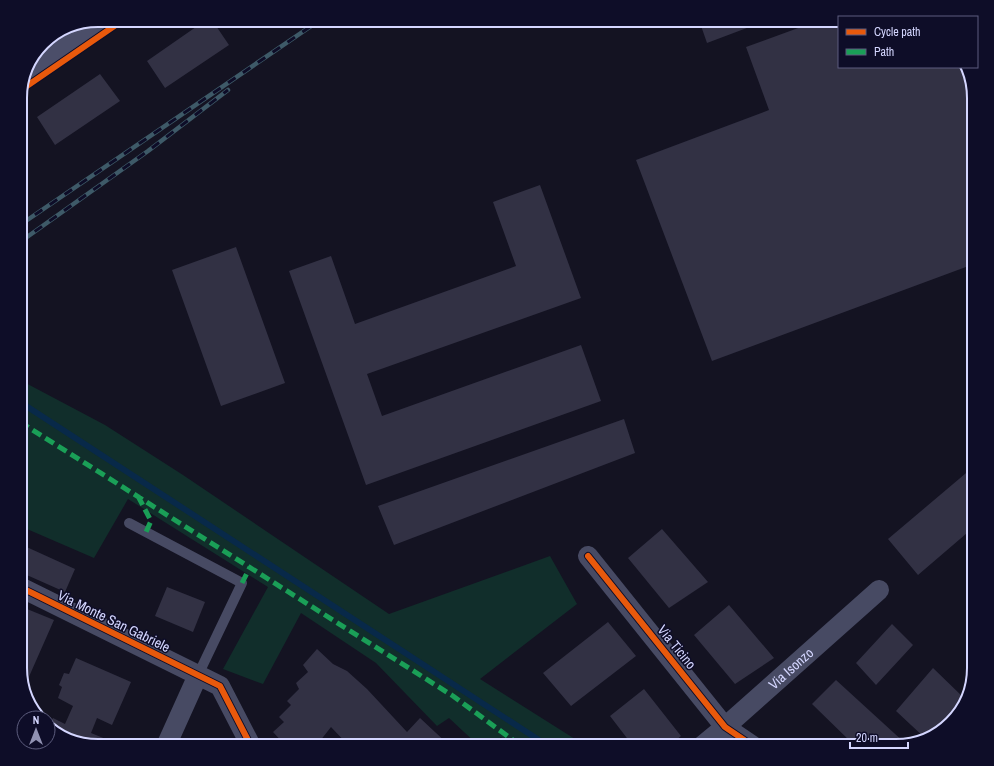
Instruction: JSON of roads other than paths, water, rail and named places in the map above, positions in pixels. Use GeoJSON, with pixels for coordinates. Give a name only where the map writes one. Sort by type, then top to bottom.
{"type":"FeatureCollection","features":[{"type":"Feature","properties":{"kind":"main road"},"geometry":{"type":"LineString","coordinates":[[39,59],[71,32]]}},
{"type":"Feature","properties":{"kind":"street","name":"Via Ticino"},"geometry":{"type":"LineString","coordinates":[[588,556],[725,726],[743,739]]}},
{"type":"Feature","properties":{"kind":"street","name":"Via Monte San Gabriele"},"geometry":{"type":"LineString","coordinates":[[27,590],[220,686],[247,739]]}},
{"type":"Feature","properties":{"kind":"street","name":"Via Isonzo"},"geometry":{"type":"LineString","coordinates":[[710,739],[879,590]]}},
{"type":"Feature","properties":{"kind":"street"},"geometry":{"type":"LineString","coordinates":[[169,739],[198,675]]}},
{"type":"Feature","properties":{"kind":"lane"},"geometry":{"type":"LineString","coordinates":[[129,523],[242,583],[198,675]]}},
{"type":"Feature","properties":{"kind":"waterway"},"geometry":{"type":"LineString","coordinates":[[27,407],[537,739]]}},
{"type":"Feature","properties":{"kind":"railway"},"geometry":{"type":"LineString","coordinates":[[27,220],[310,27]]}},
{"type":"Feature","properties":{"kind":"railway"},"geometry":{"type":"LineString","coordinates":[[27,237],[148,151],[228,90]]}}]}
